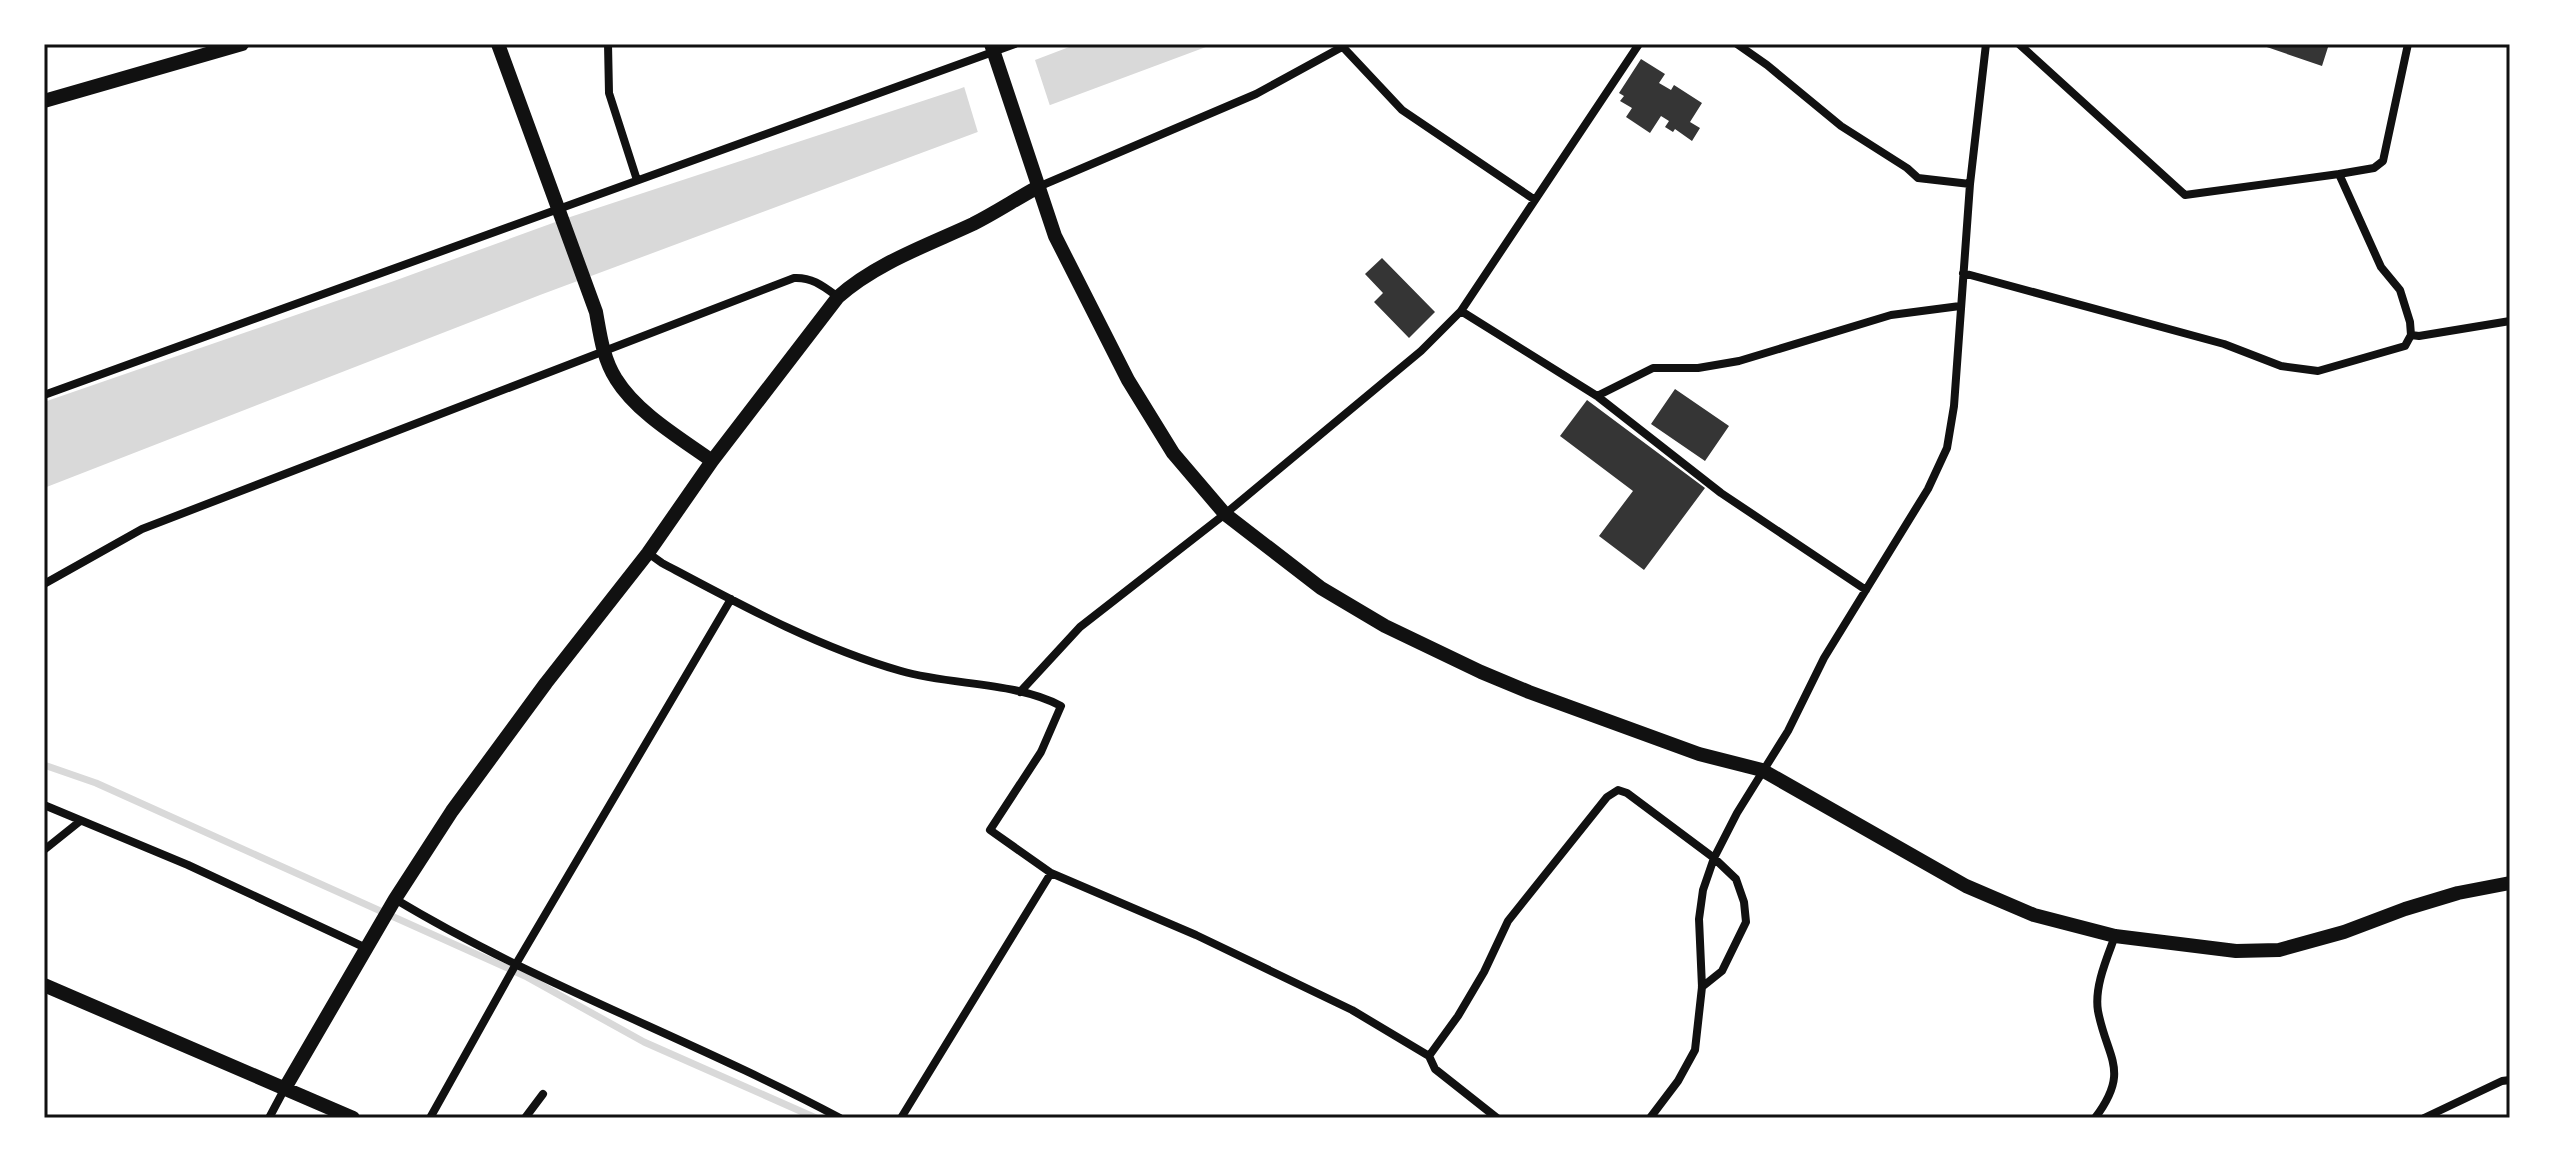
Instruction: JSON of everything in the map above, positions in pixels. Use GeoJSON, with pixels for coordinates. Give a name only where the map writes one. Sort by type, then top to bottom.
{"type":"FeatureCollection","features":[{"type":"Feature","properties":{"kind":"street"},"geometry":{"type":"LineString","coordinates":[[44,101],[242,44]]}},
{"type":"Feature","properties":{"kind":"street"},"geometry":{"type":"LineString","coordinates":[[498,44],[596,312],[604,351],[616,379],[639,405],[712,461]]}},
{"type":"Feature","properties":{"kind":"street"},"geometry":{"type":"LineString","coordinates":[[608,44],[609,93],[637,180]]}},
{"type":"Feature","properties":{"kind":"street"},"geometry":{"type":"LineString","coordinates":[[44,395],[558,210],[992,48],[1015,44]]}},
{"type":"Feature","properties":{"kind":"street"},"geometry":{"type":"LineString","coordinates":[[1020,692],[1080,627],[1225,514],[1421,351],[1461,311],[1639,44]]}},
{"type":"Feature","properties":{"kind":"street"},"geometry":{"type":"LineString","coordinates":[[1737,44],[1841,126],[1918,178],[1970,184]]}},
{"type":"Feature","properties":{"kind":"street"},"geometry":{"type":"LineString","coordinates":[[1650,1118],[1678,1081],[1695,1050],[1702,987],[1699,919],[1703,890],[1714,858],[1762,770],[1788,731],[1813,677],[1928,489],[1947,448],[1954,406],[1970,184],[1986,44]]}},
{"type":"Feature","properties":{"kind":"street"},"geometry":{"type":"LineString","coordinates":[[2019,44],[2185,195],[2374,168],[2383,161],[2408,44]]}},
{"type":"Feature","properties":{"kind":"street"},"geometry":{"type":"LineString","coordinates":[[269,1118],[392,903],[452,811],[546,683],[648,553],[712,461],[838,297],[850,286],[1038,187],[1256,94],[1342,45],[1402,110],[1535,200]]}},
{"type":"Feature","properties":{"kind":"street"},"geometry":{"type":"LineString","coordinates":[[992,48],[1055,236],[1128,380],[1173,453],[1225,514],[1321,588],[1385,626],[1481,672],[1699,754],[1762,770],[1966,886],[2034,915],[2115,936],[2236,951],[2279,950],[2344,932],[2458,893],[2510,883]]}},
{"type":"Feature","properties":{"kind":"street"},"geometry":{"type":"LineString","coordinates":[[1963,273],[2224,344],[2281,366],[2318,371],[2344,365],[2405,346],[2411,335],[2400,290],[2381,267],[2339,174]]}},
{"type":"Feature","properties":{"kind":"street"},"geometry":{"type":"LineString","coordinates":[[44,584],[142,529],[794,278],[815,281],[838,297]]}},
{"type":"Feature","properties":{"kind":"street"},"geometry":{"type":"LineString","coordinates":[[1597,396],[1653,368],[1698,368],[1739,361],[1891,315],[1960,306]]}},
{"type":"Feature","properties":{"kind":"street"},"geometry":{"type":"LineString","coordinates":[[1461,311],[1597,396],[1721,493],[1866,590]]}},
{"type":"Feature","properties":{"kind":"street"},"geometry":{"type":"LineString","coordinates":[[2411,335],[2510,321]]}},
{"type":"Feature","properties":{"kind":"street"},"geometry":{"type":"LineString","coordinates":[[648,553],[789,628],[903,671],[1037,694],[1061,706],[1041,752],[990,830],[1051,873],[1196,935],[1338,1003],[1429,1056],[1435,1069],[1497,1118]]}},
{"type":"Feature","properties":{"kind":"street"},"geometry":{"type":"LineString","coordinates":[[430,1118],[516,964],[731,599]]}},
{"type":"Feature","properties":{"kind":"street"},"geometry":{"type":"LineString","coordinates":[[1429,1056],[1464,1005],[1508,921],[1607,797],[1618,790],[1627,793],[1714,858],[1736,879],[1744,902],[1746,922],[1722,971],[1702,987]]}},
{"type":"Feature","properties":{"kind":"street"},"geometry":{"type":"LineString","coordinates":[[44,805],[188,865],[366,948]]}},
{"type":"Feature","properties":{"kind":"street"},"geometry":{"type":"LineString","coordinates":[[44,850],[79,822]]}},
{"type":"Feature","properties":{"kind":"street"},"geometry":{"type":"LineString","coordinates":[[901,1118],[1051,873]]}},
{"type":"Feature","properties":{"kind":"street"},"geometry":{"type":"LineString","coordinates":[[392,903],[516,964],[762,1077],[840,1118]]}},
{"type":"Feature","properties":{"kind":"street"},"geometry":{"type":"LineString","coordinates":[[2095,1118],[2107,1102],[2114,1078],[2112,1051],[2098,1009],[2100,986],[2115,936]]}},
{"type":"Feature","properties":{"kind":"street"},"geometry":{"type":"LineString","coordinates":[[44,985],[353,1118]]}},
{"type":"Feature","properties":{"kind":"street"},"geometry":{"type":"LineString","coordinates":[[2424,1118],[2510,1080]]}},
{"type":"Feature","properties":{"kind":"street"},"geometry":{"type":"LineString","coordinates":[[525,1118],[543,1094]]}},
{"type":"Feature","properties":{"kind":"shaded area"},"geometry":{"type":"Polygon","coordinates":[[[1077,44],[1214,44],[540,295],[44,488],[44,402],[561,220],[959,89],[1077,44]]]}},
{"type":"Feature","properties":{"kind":"pier"},"geometry":{"type":"Polygon","coordinates":[[[1034,57],[1051,109],[979,136],[963,83],[1034,57]]]}},
{"type":"Feature","properties":{"kind":"building"},"geometry":{"type":"Polygon","coordinates":[[[2258,44],[2329,44],[2322,66],[2258,44]]]}},
{"type":"Feature","properties":{"kind":"building"},"geometry":{"type":"Polygon","coordinates":[[[1641,59],[1665,74],[1659,83],[1671,90],[1674,85],[1702,103],[1690,122],[1700,128],[1692,141],[1675,129],[1673,132],[1665,127],[1669,121],[1661,116],[1650,133],[1626,117],[1632,108],[1620,101],[1624,96],[1619,93],[1641,59]]]}},
{"type":"Feature","properties":{"kind":"building"},"geometry":{"type":"Polygon","coordinates":[[[1382,258],[1435,312],[1409,338],[1374,302],[1383,293],[1365,274],[1382,258]]]}},
{"type":"Feature","properties":{"kind":"building"},"geometry":{"type":"Polygon","coordinates":[[[1675,389],[1729,426],[1705,461],[1651,424],[1675,389]]]}},
{"type":"Feature","properties":{"kind":"building"},"geometry":{"type":"Polygon","coordinates":[[[1587,400],[1705,488],[1644,570],[1599,536],[1633,491],[1560,436],[1587,400]]]}},
{"type":"Feature","properties":{"kind":"waterway"},"geometry":{"type":"LineString","coordinates":[[44,765],[96,783],[525,976],[644,1042],[816,1118]]}}]}
